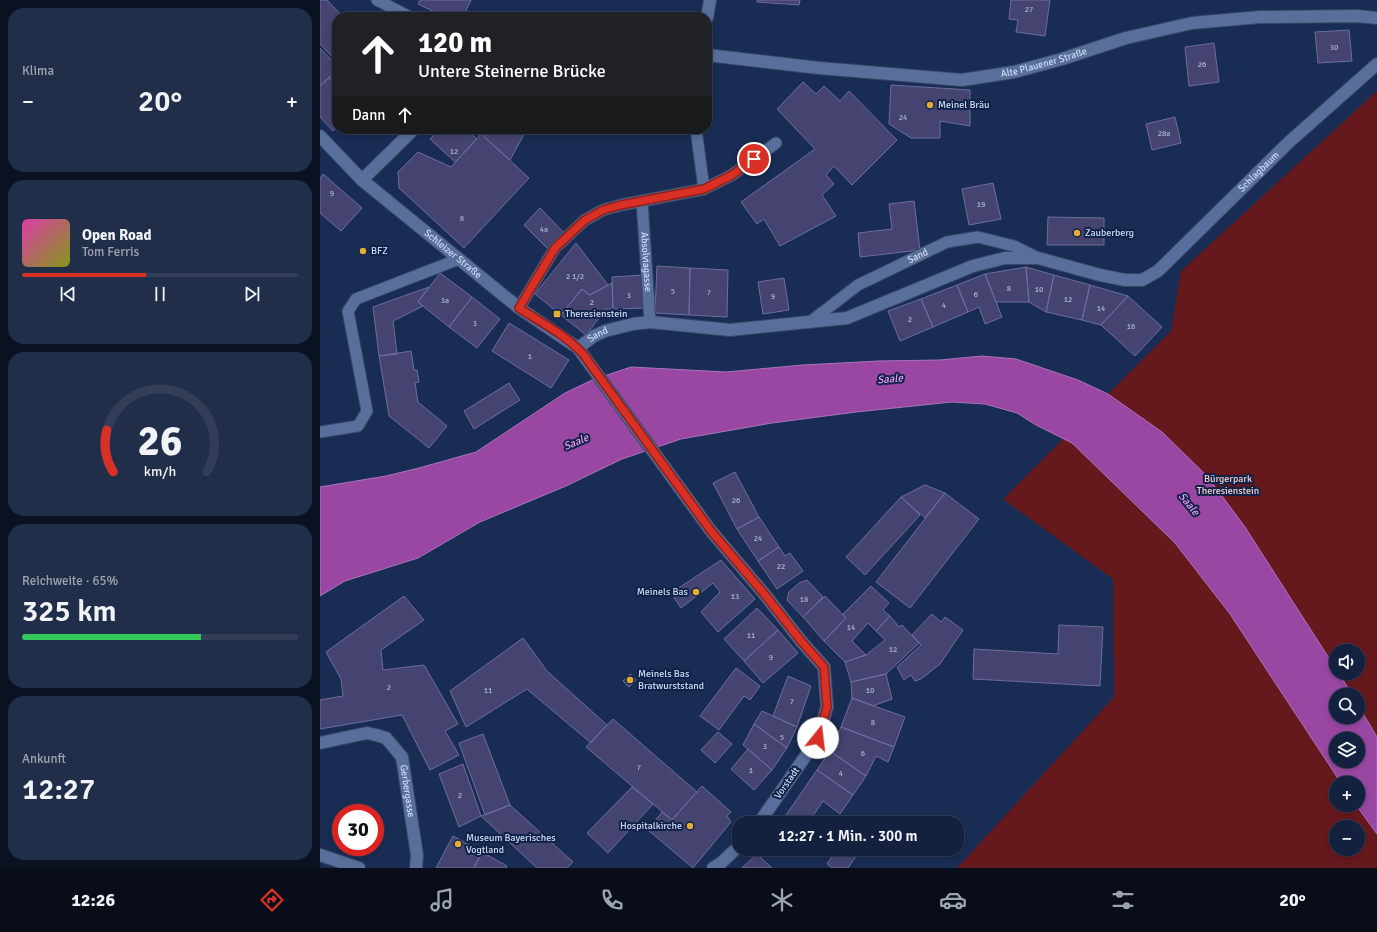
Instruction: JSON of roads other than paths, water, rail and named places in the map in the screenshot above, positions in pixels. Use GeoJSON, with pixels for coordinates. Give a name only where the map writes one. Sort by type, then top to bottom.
{"type":"FeatureCollection","features":[{"type":"Feature","properties":{"kind":"street"},"geometry":{"type":"LineString","coordinates":[[708,12],[710,0]]}},
{"type":"Feature","properties":{"kind":"street","name":"Alte Plauener Straße"},"geometry":{"type":"LineString","coordinates":[[712,56],[819,68],[962,80],[1014,72],[1062,59],[1126,38],[1192,23],[1260,17],[1357,16],[1377,18]]}},
{"type":"Feature","properties":{"kind":"street","name":"Schlagbaum"},"geometry":{"type":"LineString","coordinates":[[1142,280],[1158,271],[1288,143],[1377,64]]}},
{"type":"Feature","properties":{"kind":"street"},"geometry":{"type":"LineString","coordinates":[[362,180],[409,134]]}},
{"type":"Feature","properties":{"kind":"street","name":"Schleizer Straße"},"geometry":{"type":"LineString","coordinates":[[320,136],[362,180],[519,308],[578,348],[591,364]]}},
{"type":"Feature","properties":{"kind":"street","name":"Sand"},"geometry":{"type":"LineString","coordinates":[[578,348],[594,336],[605,331],[619,326],[650,322],[730,330],[847,318],[973,266],[1005,258],[1038,258],[1100,275],[1125,280],[1142,280]]}},
{"type":"Feature","properties":{"kind":"street","name":"Vorstadt"},"geometry":{"type":"LineString","coordinates":[[591,364],[711,531],[824,667],[827,707],[818,738],[764,816]]}},
{"type":"Feature","properties":{"kind":"street","name":"Gerbergasse"},"geometry":{"type":"LineString","coordinates":[[320,743],[367,734],[386,738],[394,746],[402,757],[417,856],[416,868]]}},
{"type":"Feature","properties":{"kind":"street"},"geometry":{"type":"LineString","coordinates":[[713,868],[732,853]]}},
{"type":"Feature","properties":{"kind":"street"},"geometry":{"type":"LineString","coordinates":[[320,855],[359,868]]}},
{"type":"Feature","properties":{"kind":"lane"},"geometry":{"type":"LineString","coordinates":[[377,0],[400,12]]}},
{"type":"Feature","properties":{"kind":"lane"},"geometry":{"type":"LineString","coordinates":[[697,134],[704,189]]}},
{"type":"Feature","properties":{"kind":"lane"},"geometry":{"type":"LineString","coordinates":[[519,308],[555,248],[585,220],[603,210],[621,205],[704,189],[732,175],[776,143]]}},
{"type":"Feature","properties":{"kind":"lane","name":"Absolviagasse"},"geometry":{"type":"LineString","coordinates":[[642,202],[650,322]]}},
{"type":"Feature","properties":{"kind":"lane","name":"Sand"},"geometry":{"type":"LineString","coordinates":[[810,322],[858,285],[947,242],[978,237],[1014,246],[1038,258]]}},
{"type":"Feature","properties":{"kind":"lane"},"geometry":{"type":"LineString","coordinates":[[320,432],[358,426],[367,411],[348,311],[356,299],[459,259]]}},
{"type":"Feature","properties":{"kind":"water","name":"Saale"},"geometry":{"type":"Polygon","coordinates":[[[982,356],[1016,359],[1078,380],[1108,394],[1162,432],[1208,477],[1245,527],[1329,658],[1329,680],[1343,680],[1348,688],[1329,688],[1329,724],[1365,724],[1365,717],[1377,737],[1377,834],[1361,812],[1365,812],[1365,776],[1336,776],[1331,768],[1365,768],[1365,732],[1329,732],[1329,765],[1230,614],[1175,543],[1072,443],[1036,425],[1017,413],[985,404],[952,402],[856,412],[772,423],[681,439],[622,459],[566,486],[480,522],[418,558],[345,581],[320,596],[320,487],[386,476],[476,452],[565,393],[592,380],[631,367],[726,372],[803,365],[878,361],[940,360],[982,356]]]}},
{"type":"Feature","properties":{"kind":"place","name":"Meinel Bräu"},"geometry":{"type":"Point","coordinates":[930,105]}},
{"type":"Feature","properties":{"kind":"place","name":"Zauberberg"},"geometry":{"type":"Point","coordinates":[1077,233]}},
{"type":"Feature","properties":{"kind":"place","name":"BFZ"},"geometry":{"type":"Point","coordinates":[363,251]}},
{"type":"Feature","properties":{"kind":"place","name":"Theresienstein"},"geometry":{"type":"Point","coordinates":[557,314]}},
{"type":"Feature","properties":{"kind":"place","name":"Meinels Bas"},"geometry":{"type":"Point","coordinates":[696,592]}},
{"type":"Feature","properties":{"kind":"place","name":"Meinels Bas Bratwurststand"},"geometry":{"type":"Point","coordinates":[630,680]}},
{"type":"Feature","properties":{"kind":"place","name":"Hospitalkirche"},"geometry":{"type":"Point","coordinates":[690,826]}},
{"type":"Feature","properties":{"kind":"place","name":"Museum Bayerisches Vogtland"},"geometry":{"type":"Point","coordinates":[458,844]}},
{"type":"Feature","properties":{"kind":"park label","name":"Bürgerpark Theresienstein"},"geometry":{"type":"Point","coordinates":[1228,484]}}]}
